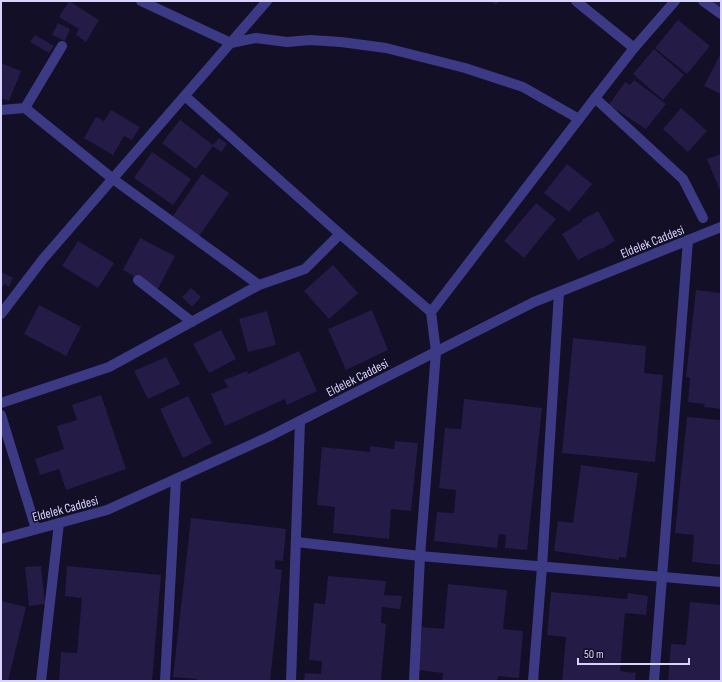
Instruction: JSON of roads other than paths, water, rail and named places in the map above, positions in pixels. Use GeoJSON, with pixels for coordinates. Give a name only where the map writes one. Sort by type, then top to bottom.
{"type":"FeatureCollection","features":[{"type":"Feature","properties":{"kind":"street"},"geometry":{"type":"LineString","coordinates":[[141,1],[231,43],[256,38],[287,42],[310,40],[341,42],[386,48],[465,68],[523,87],[579,119]]}},
{"type":"Feature","properties":{"kind":"street"},"geometry":{"type":"LineString","coordinates":[[1,314],[43,259],[267,1]]}},
{"type":"Feature","properties":{"kind":"street"},"geometry":{"type":"LineString","coordinates":[[576,1],[634,48]]}},
{"type":"Feature","properties":{"kind":"street"},"geometry":{"type":"LineString","coordinates":[[431,312],[634,48],[675,1]]}},
{"type":"Feature","properties":{"kind":"street"},"geometry":{"type":"LineString","coordinates":[[703,1],[721,14]]}},
{"type":"Feature","properties":{"kind":"street"},"geometry":{"type":"LineString","coordinates":[[26,108],[62,46]]}},
{"type":"Feature","properties":{"kind":"street"},"geometry":{"type":"LineString","coordinates":[[185,96],[340,234],[431,312],[436,352],[420,556],[414,681]]}},
{"type":"Feature","properties":{"kind":"street"},"geometry":{"type":"LineString","coordinates":[[595,98],[683,179],[703,218]]}},
{"type":"Feature","properties":{"kind":"street"},"geometry":{"type":"LineString","coordinates":[[1,110],[26,108],[113,179],[259,285]]}},
{"type":"Feature","properties":{"kind":"street","name":"Eldelek Caddesi"},"geometry":{"type":"LineString","coordinates":[[1,539],[107,510],[268,437],[534,302],[721,227]]}},
{"type":"Feature","properties":{"kind":"street"},"geometry":{"type":"LineString","coordinates":[[1,403],[109,367],[259,285],[305,269],[340,234]]}},
{"type":"Feature","properties":{"kind":"street"},"geometry":{"type":"LineString","coordinates":[[654,681],[688,240]]}},
{"type":"Feature","properties":{"kind":"street"},"geometry":{"type":"LineString","coordinates":[[138,280],[192,322]]}},
{"type":"Feature","properties":{"kind":"street"},"geometry":{"type":"LineString","coordinates":[[533,681],[560,292]]}},
{"type":"Feature","properties":{"kind":"street"},"geometry":{"type":"LineString","coordinates":[[1,415],[36,529]]}},
{"type":"Feature","properties":{"kind":"street"},"geometry":{"type":"LineString","coordinates":[[291,681],[300,421]]}},
{"type":"Feature","properties":{"kind":"street"},"geometry":{"type":"LineString","coordinates":[[165,681],[176,479]]}},
{"type":"Feature","properties":{"kind":"street"},"geometry":{"type":"LineString","coordinates":[[41,681],[59,523]]}},
{"type":"Feature","properties":{"kind":"street"},"geometry":{"type":"LineString","coordinates":[[296,542],[420,556],[721,582]]}}]}
